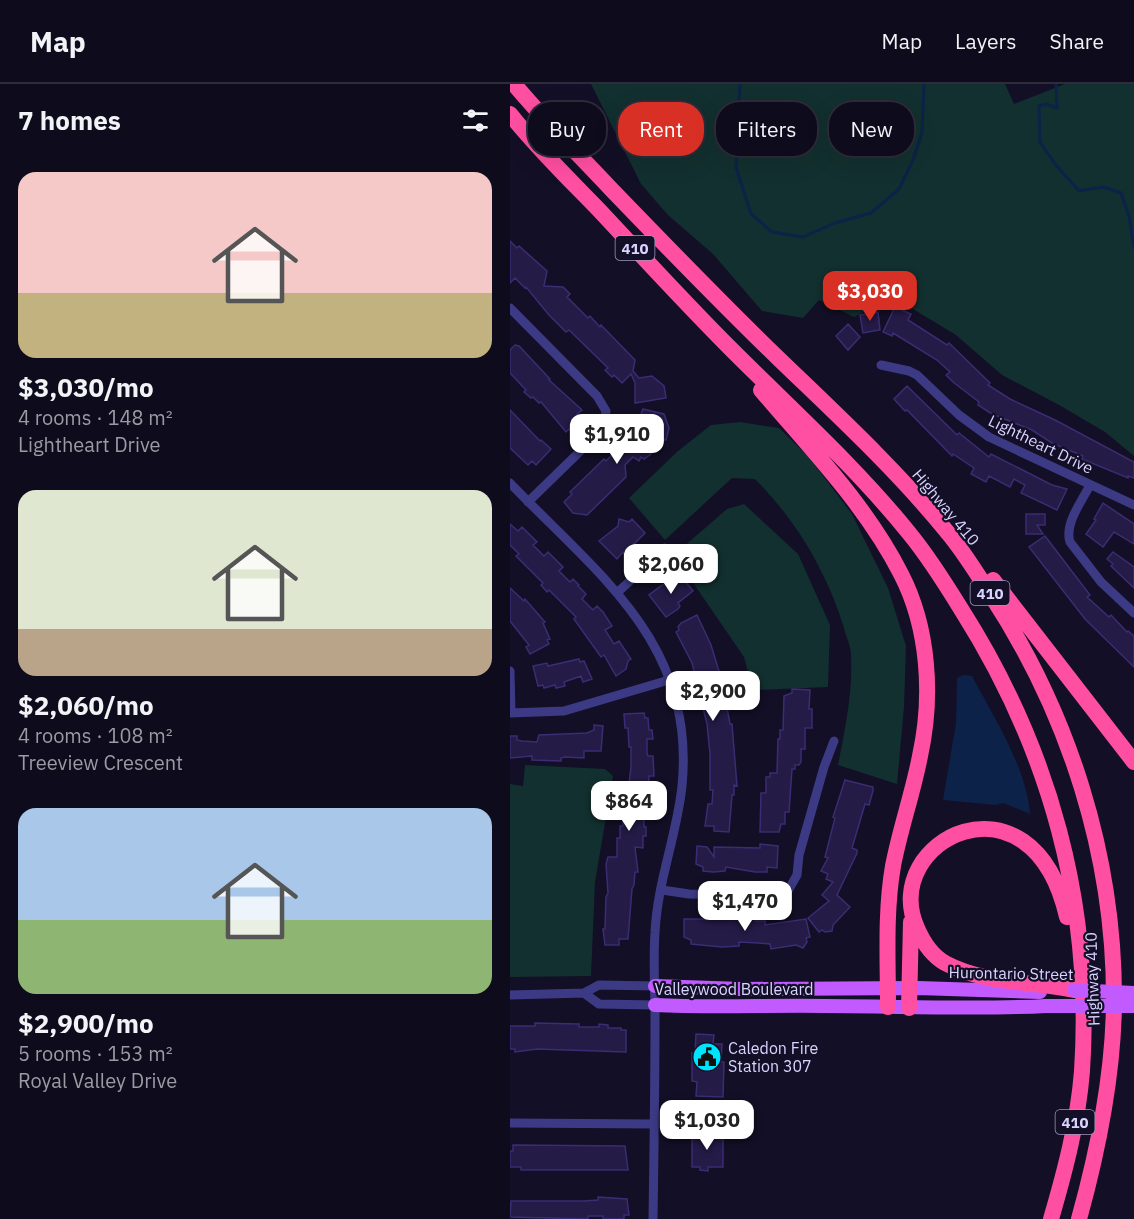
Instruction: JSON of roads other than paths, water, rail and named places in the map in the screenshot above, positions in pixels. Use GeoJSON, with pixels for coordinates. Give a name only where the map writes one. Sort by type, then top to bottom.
{"type":"FeatureCollection","features":[{"type":"Feature","properties":{"kind":"highway","name":"Highway 410"},"geometry":{"type":"LineString","coordinates":[[514,84],[543,118],[700,282],[869,446],[949,534],[1009,623],[1035,669],[1062,728],[1079,778],[1106,893],[1113,981],[1112,1034],[1106,1102],[1093,1167],[1079,1219]]}},
{"type":"Feature","properties":{"kind":"highway","name":"Highway 410"},"geometry":{"type":"LineString","coordinates":[[510,114],[732,350],[855,471],[910,534],[979,636],[1008,691],[1035,752],[1060,829],[1078,921],[1084,1022],[1081,1074],[1074,1131],[1051,1219]]}},
{"type":"Feature","properties":{"kind":"highway"},"geometry":{"type":"LineString","coordinates":[[732,350],[751,378],[870,522],[902,576],[922,640],[927,685],[925,717],[921,754],[892,869],[888,923],[888,1007]]}},
{"type":"Feature","properties":{"kind":"highway"},"geometry":{"type":"LineString","coordinates":[[949,534],[968,549],[1134,762]]}},
{"type":"Feature","properties":{"kind":"highway"},"geometry":{"type":"LineString","coordinates":[[909,1008],[911,915],[913,889],[918,870],[926,857],[943,841],[963,831],[993,829],[1024,840],[1041,855],[1061,891],[1076,953],[1079,1000],[1084,1022]]}},
{"type":"Feature","properties":{"kind":"highway"},"geometry":{"type":"LineString","coordinates":[[911,915],[922,940],[943,962],[966,973],[1046,994],[1074,990]]}},
{"type":"Feature","properties":{"kind":"main road","name":"Valleywood Boulevard"},"geometry":{"type":"LineString","coordinates":[[655,986],[888,988]]}},
{"type":"Feature","properties":{"kind":"main road","name":"Hurontario Street"},"geometry":{"type":"LineString","coordinates":[[888,988],[1046,994],[1134,1006]]}},
{"type":"Feature","properties":{"kind":"main road","name":"Hurontario Street"},"geometry":{"type":"LineString","coordinates":[[1074,990],[1134,993]]}},
{"type":"Feature","properties":{"kind":"main road","name":"Hurontario Street"},"geometry":{"type":"LineString","coordinates":[[888,1007],[909,1008],[1046,994]]}},
{"type":"Feature","properties":{"kind":"main road","name":"Valleywood Boulevard"},"geometry":{"type":"LineString","coordinates":[[655,1005],[722,1008],[805,1005],[888,1007]]}},
{"type":"Feature","properties":{"kind":"street"},"geometry":{"type":"LineString","coordinates":[[510,308],[597,396],[606,411],[603,429],[528,502]]}},
{"type":"Feature","properties":{"kind":"street","name":"Lightheart Drive"},"geometry":{"type":"LineString","coordinates":[[881,365],[917,375],[974,427],[999,442],[1134,505]]}},
{"type":"Feature","properties":{"kind":"street"},"geometry":{"type":"LineString","coordinates":[[510,483],[618,592],[651,637],[669,680],[682,734],[682,783],[677,821],[654,933],[653,1219]]}},
{"type":"Feature","properties":{"kind":"street"},"geometry":{"type":"LineString","coordinates":[[1090,485],[1067,535],[1101,582],[1134,613]]}},
{"type":"Feature","properties":{"kind":"street"},"geometry":{"type":"LineString","coordinates":[[618,592],[665,548]]}},
{"type":"Feature","properties":{"kind":"street"},"geometry":{"type":"LineString","coordinates":[[510,671],[510,713],[564,711],[669,680]]}},
{"type":"Feature","properties":{"kind":"street"},"geometry":{"type":"LineString","coordinates":[[662,890],[689,894],[773,896],[789,889],[797,875],[799,855],[824,767],[834,741]]}},
{"type":"Feature","properties":{"kind":"street","name":"Valleywood Boulevard"},"geometry":{"type":"LineString","coordinates":[[510,995],[584,993],[599,985],[655,986]]}},
{"type":"Feature","properties":{"kind":"street","name":"Valleywood Boulevard"},"geometry":{"type":"LineString","coordinates":[[584,993],[599,1004],[655,1005]]}},
{"type":"Feature","properties":{"kind":"street"},"geometry":{"type":"LineString","coordinates":[[510,1123],[654,1124]]}},
{"type":"Feature","properties":{"kind":"water"},"geometry":{"type":"Polygon","coordinates":[[[963,675],[972,676],[1008,743],[1023,779],[1030,814],[1003,803],[995,805],[943,800],[956,723],[957,678],[963,675]]]}},
{"type":"Feature","properties":{"kind":"waterway"},"geometry":{"type":"LineString","coordinates":[[740,84],[736,167],[751,214],[772,232],[803,237],[835,223],[871,213],[899,189],[913,160],[922,133],[924,84]]}},
{"type":"Feature","properties":{"kind":"waterway"},"geometry":{"type":"LineString","coordinates":[[1056,84],[1057,108],[1046,104],[1039,106],[1040,142],[1056,165],[1079,191],[1103,187],[1121,193],[1129,216],[1134,248]]}},
{"type":"Feature","properties":{"kind":"place","name":"Caledon Fire Station 307"},"geometry":{"type":"Point","coordinates":[707,1057]}}]}
